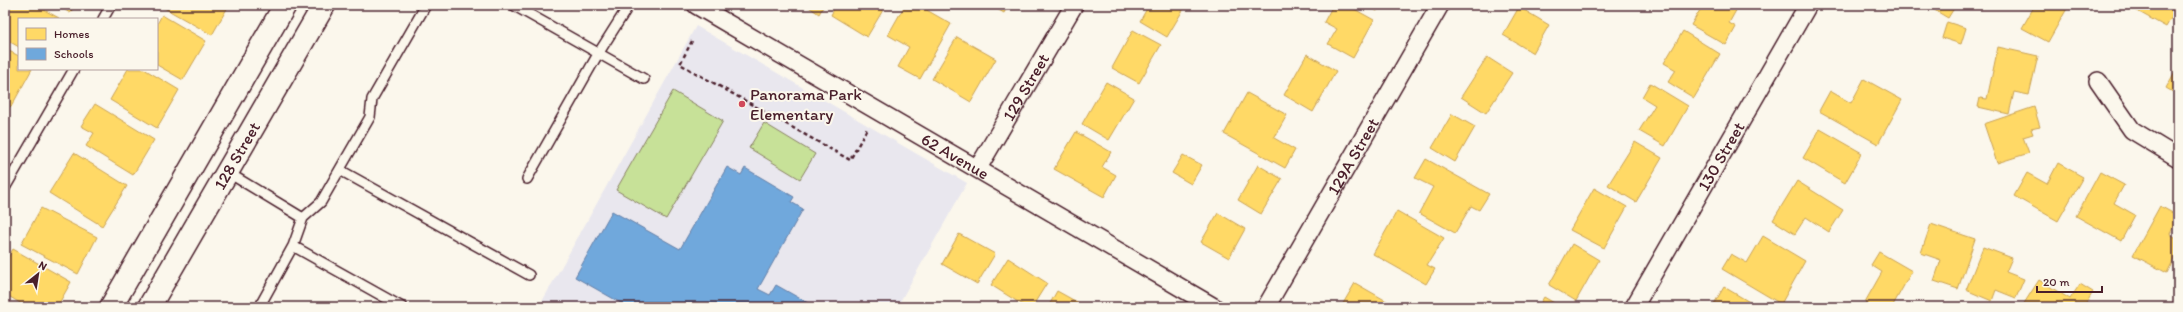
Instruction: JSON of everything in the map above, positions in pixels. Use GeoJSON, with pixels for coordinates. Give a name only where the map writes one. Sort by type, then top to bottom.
{"type":"FeatureCollection","features":[{"type":"Feature","properties":{"kind":"main road","name":"128 Street"},"geometry":{"type":"LineString","coordinates":[[111,307],[285,5]]}},
{"type":"Feature","properties":{"kind":"main road","name":"128 Street"},"geometry":{"type":"LineString","coordinates":[[149,307],[324,5]]}},
{"type":"Feature","properties":{"kind":"street","name":"62 Avenue"},"geometry":{"type":"LineString","coordinates":[[696,5],[716,10],[978,168],[1214,307]]}},
{"type":"Feature","properties":{"kind":"street","name":"129 Street"},"geometry":{"type":"LineString","coordinates":[[978,168],[1074,5]]}},
{"type":"Feature","properties":{"kind":"street","name":"129A Street"},"geometry":{"type":"LineString","coordinates":[[1266,307],[1440,5]]}},
{"type":"Feature","properties":{"kind":"street","name":"130 Street"},"geometry":{"type":"LineString","coordinates":[[1634,307],[1808,5]]}},
{"type":"Feature","properties":{"kind":"street"},"geometry":{"type":"LineString","coordinates":[[2098,81],[2132,130],[2178,158]]}},
{"type":"Feature","properties":{"kind":"lane"},"geometry":{"type":"LineString","coordinates":[[104,18],[111,5]]}},
{"type":"Feature","properties":{"kind":"lane"},"geometry":{"type":"LineString","coordinates":[[262,302],[293,246],[302,218],[321,202],[340,170],[370,117],[372,99],[426,5]]}},
{"type":"Feature","properties":{"kind":"lane"},"geometry":{"type":"LineString","coordinates":[[513,5],[644,79]]}},
{"type":"Feature","properties":{"kind":"lane"},"geometry":{"type":"LineString","coordinates":[[527,179],[598,54],[629,5]]}},
{"type":"Feature","properties":{"kind":"lane"},"geometry":{"type":"LineString","coordinates":[[5,188],[73,70]]}},
{"type":"Feature","properties":{"kind":"lane"},"geometry":{"type":"LineString","coordinates":[[340,170],[529,275]]}},
{"type":"Feature","properties":{"kind":"lane"},"geometry":{"type":"LineString","coordinates":[[227,172],[302,218]]}},
{"type":"Feature","properties":{"kind":"lane"},"geometry":{"type":"LineString","coordinates":[[293,246],[402,307]]}},
{"type":"Feature","properties":{"kind":"path"},"geometry":{"type":"LineString","coordinates":[[692,41],[680,64],[850,160],[870,124]]}},
{"type":"Feature","properties":{"kind":"shaded area","name":"Panorama Park Elementary"},"geometry":{"type":"Polygon","coordinates":[[[696,26],[967,183],[897,307],[539,307],[696,26]]]}},
{"type":"Feature","properties":{"kind":"green space"},"geometry":{"type":"Polygon","coordinates":[[[673,91],[723,121],[666,219],[616,190],[673,91]]]}},
{"type":"Feature","properties":{"kind":"green space"},"geometry":{"type":"Polygon","coordinates":[[[764,123],[815,154],[800,179],[749,148],[764,123]]]}},
{"type":"Feature","properties":{"kind":"building: Homes"},"geometry":{"type":"Polygon","coordinates":[[[5,5],[35,5],[59,18],[18,18],[18,46],[5,39],[5,5]]]}},
{"type":"Feature","properties":{"kind":"building: Homes"},"geometry":{"type":"Polygon","coordinates":[[[57,5],[75,5],[70,13],[57,5]]]}},
{"type":"Feature","properties":{"kind":"building: Homes"},"geometry":{"type":"Polygon","coordinates":[[[159,5],[229,5],[212,35],[159,5]]]}},
{"type":"Feature","properties":{"kind":"building: Homes"},"geometry":{"type":"Polygon","coordinates":[[[806,5],[824,5],[819,14],[806,5]]]}},
{"type":"Feature","properties":{"kind":"building: Homes"},"geometry":{"type":"Polygon","coordinates":[[[836,5],[886,5],[867,37],[831,15],[836,5]]]}},
{"type":"Feature","properties":{"kind":"building: Homes"},"geometry":{"type":"Polygon","coordinates":[[[905,5],[918,5],[951,24],[920,79],[898,67],[909,47],[888,35],[905,5]]]}},
{"type":"Feature","properties":{"kind":"building: Homes"},"geometry":{"type":"Polygon","coordinates":[[[990,5],[1008,5],[1004,13],[990,5]]]}},
{"type":"Feature","properties":{"kind":"building: Homes"},"geometry":{"type":"Polygon","coordinates":[[[1149,5],[1186,5],[1167,37],[1140,21],[1149,5]]]}},
{"type":"Feature","properties":{"kind":"building: Homes"},"geometry":{"type":"Polygon","coordinates":[[[1333,5],[1347,5],[1374,20],[1353,58],[1328,44],[1337,29],[1324,22],[1333,5]]]}},
{"type":"Feature","properties":{"kind":"building: Homes"},"geometry":{"type":"Polygon","coordinates":[[[1366,5],[1380,5],[1377,11],[1366,5]]]}},
{"type":"Feature","properties":{"kind":"building: Homes"},"geometry":{"type":"Polygon","coordinates":[[[1703,5],[1739,5],[1729,23],[1736,27],[1726,45],[1691,25],[1703,5]]]}},
{"type":"Feature","properties":{"kind":"building: Homes"},"geometry":{"type":"Polygon","coordinates":[[[1926,5],[1956,5],[1948,18],[1926,5]]]}},
{"type":"Feature","properties":{"kind":"building: Homes"},"geometry":{"type":"Polygon","coordinates":[[[2035,5],[2069,5],[2048,42],[2022,28],[2035,5]]]}},
{"type":"Feature","properties":{"kind":"building: Homes"},"geometry":{"type":"Polygon","coordinates":[[[2131,5],[2178,6],[2166,27],[2130,7],[2131,5]]]}},
{"type":"Feature","properties":{"kind":"building: Homes"},"geometry":{"type":"Polygon","coordinates":[[[1519,7],[1549,25],[1533,53],[1503,35],[1519,7]]]}},
{"type":"Feature","properties":{"kind":"building: Homes"},"geometry":{"type":"Polygon","coordinates":[[[162,15],[206,41],[183,80],[158,66],[158,22],[162,15]]]}},
{"type":"Feature","properties":{"kind":"building: Homes"},"geometry":{"type":"Polygon","coordinates":[[[1947,22],[1966,28],[1961,44],[1942,38],[1947,22]]]}},
{"type":"Feature","properties":{"kind":"building: Homes"},"geometry":{"type":"Polygon","coordinates":[[[1133,30],[1161,45],[1139,83],[1112,68],[1133,30]]]}},
{"type":"Feature","properties":{"kind":"building: Homes"},"geometry":{"type":"Polygon","coordinates":[[[1683,31],[1720,54],[1694,98],[1668,82],[1676,70],[1664,63],[1683,31]]]}},
{"type":"Feature","properties":{"kind":"building: Homes"},"geometry":{"type":"Polygon","coordinates":[[[957,37],[996,59],[971,102],[932,79],[957,37]]]}},
{"type":"Feature","properties":{"kind":"building: Homes"},"geometry":{"type":"Polygon","coordinates":[[[1998,47],[2038,56],[2029,95],[2014,92],[2009,114],[1978,107],[1980,98],[1987,99],[1998,47]]]}},
{"type":"Feature","properties":{"kind":"building: Homes"},"geometry":{"type":"Polygon","coordinates":[[[5,49],[18,56],[18,70],[31,70],[11,107],[5,103],[5,49]]]}},
{"type":"Feature","properties":{"kind":"building: Homes"},"geometry":{"type":"Polygon","coordinates":[[[1307,54],[1336,71],[1313,112],[1284,95],[1307,54]]]}},
{"type":"Feature","properties":{"kind":"building: Homes"},"geometry":{"type":"Polygon","coordinates":[[[1487,57],[1512,73],[1486,113],[1461,97],[1487,57]]]}},
{"type":"Feature","properties":{"kind":"building: Homes"},"geometry":{"type":"Polygon","coordinates":[[[2178,66],[2178,95],[2166,88],[2178,66]]]}},
{"type":"Feature","properties":{"kind":"building: Homes"},"geometry":{"type":"Polygon","coordinates":[[[127,70],[146,70],[179,90],[157,128],[110,100],[127,70]]]}},
{"type":"Feature","properties":{"kind":"building: Homes"},"geometry":{"type":"Polygon","coordinates":[[[1864,79],[1902,100],[1878,144],[1819,111],[1830,91],[1851,103],[1864,79]]]}},
{"type":"Feature","properties":{"kind":"building: Homes"},"geometry":{"type":"Polygon","coordinates":[[[1106,82],[1134,98],[1109,140],[1082,124],[1106,82]]]}},
{"type":"Feature","properties":{"kind":"building: Homes"},"geometry":{"type":"Polygon","coordinates":[[[1650,83],[1688,106],[1665,146],[1639,131],[1655,105],[1642,97],[1650,83]]]}},
{"type":"Feature","properties":{"kind":"building: Homes"},"geometry":{"type":"Polygon","coordinates":[[[1247,93],[1287,115],[1274,138],[1295,150],[1285,168],[1224,134],[1247,93]]]}},
{"type":"Feature","properties":{"kind":"building: Homes"},"geometry":{"type":"Polygon","coordinates":[[[95,104],[154,140],[133,175],[86,146],[94,133],[81,126],[95,104]]]}},
{"type":"Feature","properties":{"kind":"building: Homes"},"geometry":{"type":"Polygon","coordinates":[[[2034,107],[2040,127],[2031,129],[2033,134],[2023,137],[2029,153],[1997,163],[1984,124],[2034,107]]]}},
{"type":"Feature","properties":{"kind":"building: Homes"},"geometry":{"type":"Polygon","coordinates":[[[1452,114],[1475,127],[1455,162],[1432,148],[1452,114]]]}},
{"type":"Feature","properties":{"kind":"building: Homes"},"geometry":{"type":"Polygon","coordinates":[[[1820,129],[1862,153],[1845,183],[1803,158],[1820,129]]]}},
{"type":"Feature","properties":{"kind":"building: Homes"},"geometry":{"type":"Polygon","coordinates":[[[1076,132],[1111,152],[1102,167],[1116,175],[1104,197],[1054,169],[1076,132]]]}},
{"type":"Feature","properties":{"kind":"building: Homes"},"geometry":{"type":"Polygon","coordinates":[[[1635,142],[1662,158],[1636,202],[1608,185],[1635,142]]]}},
{"type":"Feature","properties":{"kind":"building: Homes"},"geometry":{"type":"Polygon","coordinates":[[[74,153],[127,186],[102,226],[49,193],[74,153]]]}},
{"type":"Feature","properties":{"kind":"building: Homes"},"geometry":{"type":"Polygon","coordinates":[[[1183,155],[1202,165],[1191,184],[1172,173],[1183,155]]]}},
{"type":"Feature","properties":{"kind":"building: Homes"},"geometry":{"type":"Polygon","coordinates":[[[1426,159],[1489,194],[1479,210],[1471,206],[1455,233],[1419,213],[1433,187],[1415,178],[1426,159]]]}},
{"type":"Feature","properties":{"kind":"building: Homes"},"geometry":{"type":"Polygon","coordinates":[[[2058,163],[2083,177],[2058,221],[2014,196],[2027,173],[2047,184],[2058,163]]]}},
{"type":"Feature","properties":{"kind":"building: Homes"},"geometry":{"type":"Polygon","coordinates":[[[1258,165],[1282,179],[1261,214],[1238,200],[1258,165]]]}},
{"type":"Feature","properties":{"kind":"building: Homes"},"geometry":{"type":"Polygon","coordinates":[[[2100,172],[2124,185],[2114,203],[2135,215],[2121,241],[2076,216],[2100,172]]]}},
{"type":"Feature","properties":{"kind":"building: Homes"},"geometry":{"type":"Polygon","coordinates":[[[1797,181],[1843,210],[1829,232],[1806,217],[1795,234],[1773,220],[1797,181]]]}},
{"type":"Feature","properties":{"kind":"building: Homes"},"geometry":{"type":"Polygon","coordinates":[[[1594,188],[1627,207],[1604,248],[1570,230],[1594,188]]]}},
{"type":"Feature","properties":{"kind":"building: Homes"},"geometry":{"type":"Polygon","coordinates":[[[2160,206],[2178,216],[2170,234],[2178,239],[2178,251],[2167,273],[2133,255],[2160,206]]]}},
{"type":"Feature","properties":{"kind":"building: Homes"},"geometry":{"type":"Polygon","coordinates":[[[41,208],[97,237],[78,274],[21,244],[41,208]]]}},
{"type":"Feature","properties":{"kind":"building: Homes"},"geometry":{"type":"Polygon","coordinates":[[[1397,211],[1444,238],[1427,265],[1435,269],[1426,284],[1373,254],[1397,211]]]}},
{"type":"Feature","properties":{"kind":"building: Homes"},"geometry":{"type":"Polygon","coordinates":[[[1218,213],[1245,229],[1229,258],[1201,242],[1218,213]]]}},
{"type":"Feature","properties":{"kind":"building: Homes"},"geometry":{"type":"Polygon","coordinates":[[[1931,224],[1975,239],[1958,289],[1934,281],[1941,260],[1921,253],[1931,224]]]}},
{"type":"Feature","properties":{"kind":"building: Homes"},"geometry":{"type":"Polygon","coordinates":[[[959,234],[995,254],[977,284],[942,264],[959,234]]]}},
{"type":"Feature","properties":{"kind":"building: Homes"},"geometry":{"type":"Polygon","coordinates":[[[1763,236],[1805,261],[1781,304],[1722,269],[1731,254],[1747,263],[1763,236]]]}},
{"type":"Feature","properties":{"kind":"building: Homes"},"geometry":{"type":"Polygon","coordinates":[[[1572,244],[1599,260],[1576,301],[1549,285],[1572,244]]]}},
{"type":"Feature","properties":{"kind":"building: Homes"},"geometry":{"type":"Polygon","coordinates":[[[1983,247],[2012,258],[2006,272],[2024,279],[2016,298],[1996,290],[1992,301],[1966,290],[1983,247]]]}},
{"type":"Feature","properties":{"kind":"building: Homes"},"geometry":{"type":"Polygon","coordinates":[[[13,249],[71,282],[57,307],[27,307],[5,294],[5,263],[13,249]]]}},
{"type":"Feature","properties":{"kind":"building: Homes"},"geometry":{"type":"Polygon","coordinates":[[[1879,252],[1912,271],[1892,307],[1874,307],[1865,302],[1882,272],[1871,265],[1879,252]]]}},
{"type":"Feature","properties":{"kind":"building: Homes"},"geometry":{"type":"Polygon","coordinates":[[[1008,258],[1047,283],[1032,307],[1026,307],[991,285],[1008,258]]]}},
{"type":"Feature","properties":{"kind":"building: Homes"},"geometry":{"type":"Polygon","coordinates":[[[2039,280],[2070,299],[2080,284],[2093,292],[2084,307],[2026,307],[2023,305],[2039,280]]]}},
{"type":"Feature","properties":{"kind":"building: Homes"},"geometry":{"type":"Polygon","coordinates":[[[1355,283],[1397,307],[1341,307],[1355,283]]]}},
{"type":"Feature","properties":{"kind":"building: Homes"},"geometry":{"type":"Polygon","coordinates":[[[1724,287],[1758,307],[1712,307],[1724,287]]]}},
{"type":"Feature","properties":{"kind":"building: Homes"},"geometry":{"type":"Polygon","coordinates":[[[1057,291],[1086,307],[1048,307],[1057,291]]]}},
{"type":"Feature","properties":{"kind":"building: Homes"},"geometry":{"type":"Polygon","coordinates":[[[1544,297],[1561,307],[1538,307],[1544,297]]]}},
{"type":"Feature","properties":{"kind":"building: Schools"},"geometry":{"type":"Polygon","coordinates":[[[727,167],[741,175],[745,168],[794,197],[791,202],[803,209],[758,289],[770,295],[776,285],[815,307],[628,307],[575,277],[612,211],[680,249],[727,167]]]}},
{"type":"Feature","properties":{"kind":"place","name":"Panorama Park Elementary"},"geometry":{"type":"Point","coordinates":[742,104]}}]}
